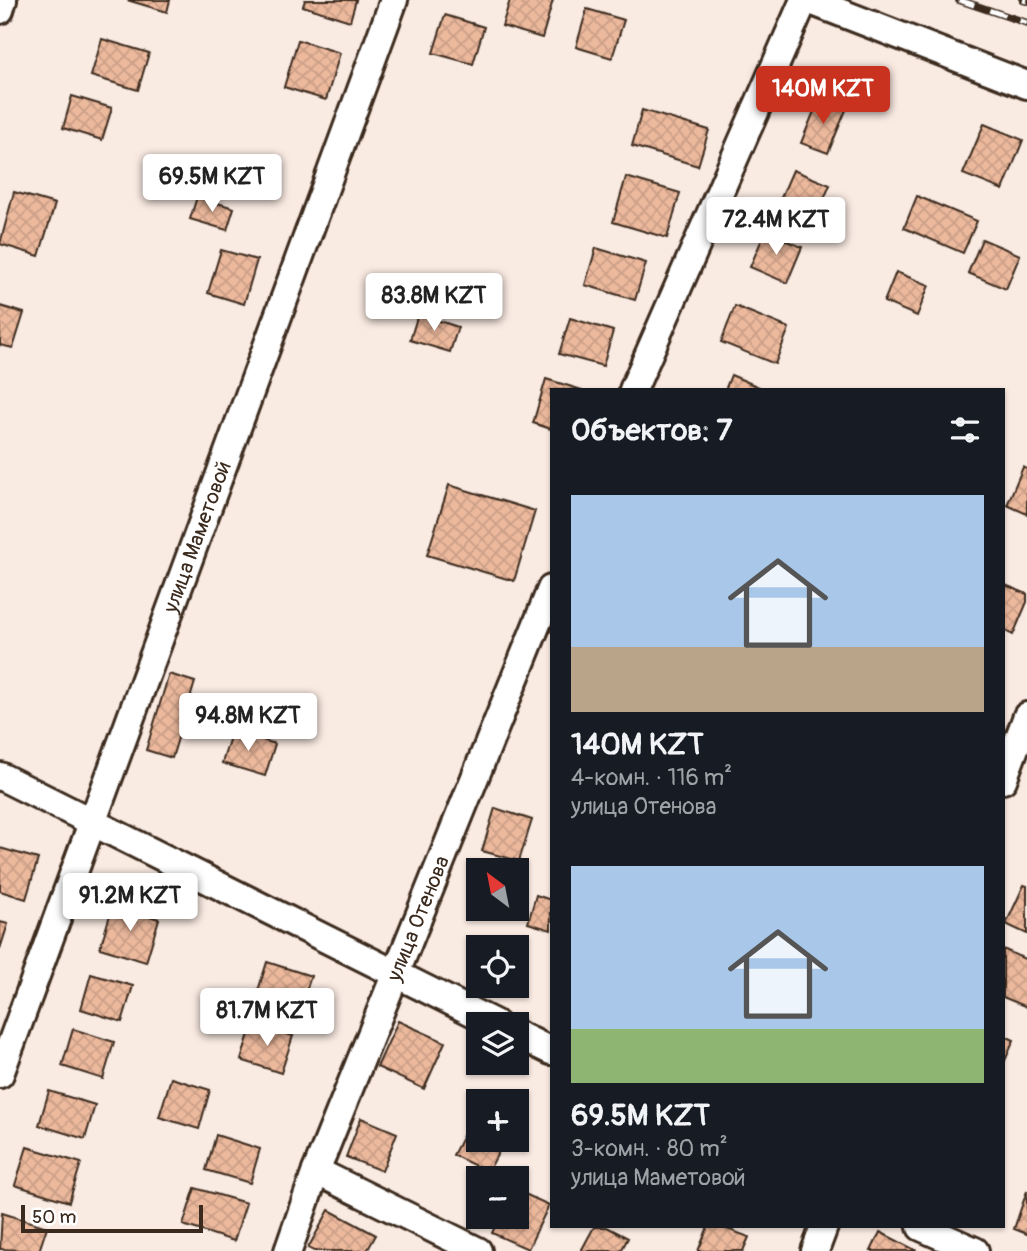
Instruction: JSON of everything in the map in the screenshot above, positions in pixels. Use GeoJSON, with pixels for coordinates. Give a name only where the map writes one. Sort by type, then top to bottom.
{"type":"FeatureCollection","features":[{"type":"Feature","properties":{"kind":"street"},"geometry":{"type":"LineString","coordinates":[[0,10],[3,0]]}},
{"type":"Feature","properties":{"kind":"street","name":"улица Маметовой"},"geometry":{"type":"LineString","coordinates":[[0,1074],[394,0]]}},
{"type":"Feature","properties":{"kind":"street"},"geometry":{"type":"LineString","coordinates":[[634,388],[806,0],[1027,85]]}},
{"type":"Feature","properties":{"kind":"street","name":"улица Отенова"},"geometry":{"type":"LineString","coordinates":[[288,1251],[316,1171],[550,591]]}},
{"type":"Feature","properties":{"kind":"street"},"geometry":{"type":"LineString","coordinates":[[1005,775],[1027,716]]}},
{"type":"Feature","properties":{"kind":"street"},"geometry":{"type":"LineString","coordinates":[[0,776],[472,1012]]}},
{"type":"Feature","properties":{"kind":"street"},"geometry":{"type":"LineString","coordinates":[[529,1040],[550,1051]]}},
{"type":"Feature","properties":{"kind":"street"},"geometry":{"type":"LineString","coordinates":[[316,1171],[478,1251]]}},
{"type":"Feature","properties":{"kind":"street"},"geometry":{"type":"LineString","coordinates":[[815,1251],[824,1228]]}},
{"type":"Feature","properties":{"kind":"street"},"geometry":{"type":"LineString","coordinates":[[923,1228],[975,1251]]}},
{"type":"Feature","properties":{"kind":"building"},"geometry":{"type":"Polygon","coordinates":[[[127,0],[170,0],[167,12],[127,0]]]}},
{"type":"Feature","properties":{"kind":"building"},"geometry":{"type":"Polygon","coordinates":[[[305,0],[356,0],[350,21],[303,6],[305,0]]]}},
{"type":"Feature","properties":{"kind":"building"},"geometry":{"type":"Polygon","coordinates":[[[510,0],[553,0],[542,38],[502,26],[510,0]]]}},
{"type":"Feature","properties":{"kind":"building"},"geometry":{"type":"Polygon","coordinates":[[[587,9],[624,20],[612,58],[576,47],[587,9]]]}},
{"type":"Feature","properties":{"kind":"building"},"geometry":{"type":"Polygon","coordinates":[[[445,15],[484,27],[473,64],[433,53],[445,15]]]}},
{"type":"Feature","properties":{"kind":"building"},"geometry":{"type":"Polygon","coordinates":[[[102,39],[149,53],[138,90],[91,76],[102,39]]]}},
{"type":"Feature","properties":{"kind":"building"},"geometry":{"type":"Polygon","coordinates":[[[298,40],[340,53],[326,100],[284,87],[298,40]]]}},
{"type":"Feature","properties":{"kind":"building"},"geometry":{"type":"Polygon","coordinates":[[[72,96],[112,108],[102,140],[63,128],[72,96]]]}},
{"type":"Feature","properties":{"kind":"building"},"geometry":{"type":"Polygon","coordinates":[[[819,99],[846,110],[828,153],[801,143],[819,99]]]}},
{"type":"Feature","properties":{"kind":"building"},"geometry":{"type":"Polygon","coordinates":[[[642,110],[709,130],[698,166],[632,146],[642,110]]]}},
{"type":"Feature","properties":{"kind":"building"},"geometry":{"type":"Polygon","coordinates":[[[984,124],[1023,140],[1003,190],[963,174],[984,124]]]}},
{"type":"Feature","properties":{"kind":"building"},"geometry":{"type":"Polygon","coordinates":[[[793,170],[830,185],[814,222],[777,207],[793,170]]]}},
{"type":"Feature","properties":{"kind":"building"},"geometry":{"type":"Polygon","coordinates":[[[626,177],[680,193],[667,238],[613,222],[626,177]]]}},
{"type":"Feature","properties":{"kind":"building"},"geometry":{"type":"Polygon","coordinates":[[[14,192],[55,204],[39,256],[0,244],[14,192]]]}},
{"type":"Feature","properties":{"kind":"building"},"geometry":{"type":"Polygon","coordinates":[[[917,196],[977,221],[963,253],[904,228],[917,196]]]}},
{"type":"Feature","properties":{"kind":"building"},"geometry":{"type":"Polygon","coordinates":[[[197,197],[234,208],[227,230],[190,219],[197,197]]]}},
{"type":"Feature","properties":{"kind":"building"},"geometry":{"type":"Polygon","coordinates":[[[765,232],[802,247],[787,283],[750,267],[765,232]]]}},
{"type":"Feature","properties":{"kind":"building"},"geometry":{"type":"Polygon","coordinates":[[[982,239],[1020,255],[1006,289],[968,273],[982,239]]]}},
{"type":"Feature","properties":{"kind":"building"},"geometry":{"type":"Polygon","coordinates":[[[596,248],[646,263],[635,300],[585,285],[596,248]]]}},
{"type":"Feature","properties":{"kind":"building"},"geometry":{"type":"Polygon","coordinates":[[[221,250],[257,260],[244,304],[208,293],[221,250]]]}},
{"type":"Feature","properties":{"kind":"building"},"geometry":{"type":"Polygon","coordinates":[[[896,272],[929,285],[917,316],[884,302],[896,272]]]}},
{"type":"Feature","properties":{"kind":"building"},"geometry":{"type":"Polygon","coordinates":[[[0,306],[24,313],[13,348],[0,345],[0,306]]]}},
{"type":"Feature","properties":{"kind":"building"},"geometry":{"type":"Polygon","coordinates":[[[735,306],[789,328],[775,364],[721,342],[735,306]]]}},
{"type":"Feature","properties":{"kind":"building"},"geometry":{"type":"Polygon","coordinates":[[[418,314],[458,327],[450,352],[410,340],[418,314]]]}},
{"type":"Feature","properties":{"kind":"building"},"geometry":{"type":"Polygon","coordinates":[[[570,318],[613,331],[603,366],[559,354],[570,318]]]}},
{"type":"Feature","properties":{"kind":"building"},"geometry":{"type":"Polygon","coordinates":[[[731,375],[761,388],[726,388],[731,375]]]}},
{"type":"Feature","properties":{"kind":"building"},"geometry":{"type":"Polygon","coordinates":[[[546,379],[575,388],[550,388],[550,429],[533,423],[546,379]]]}},
{"type":"Feature","properties":{"kind":"building"},"geometry":{"type":"Polygon","coordinates":[[[1023,467],[1027,469],[1027,514],[1007,505],[1023,467]]]}},
{"type":"Feature","properties":{"kind":"building"},"geometry":{"type":"Polygon","coordinates":[[[449,485],[535,511],[514,581],[427,555],[449,485]]]}},
{"type":"Feature","properties":{"kind":"building"},"geometry":{"type":"Polygon","coordinates":[[[1005,585],[1027,594],[1027,602],[1013,635],[1005,631],[1005,585]]]}},
{"type":"Feature","properties":{"kind":"building"},"geometry":{"type":"Polygon","coordinates":[[[169,674],[195,682],[172,758],[146,750],[169,674]]]}},
{"type":"Feature","properties":{"kind":"building"},"geometry":{"type":"Polygon","coordinates":[[[232,730],[275,744],[265,776],[222,763],[232,730]]]}},
{"type":"Feature","properties":{"kind":"building"},"geometry":{"type":"Polygon","coordinates":[[[495,808],[532,820],[520,858],[508,858],[482,851],[495,808]]]}},
{"type":"Feature","properties":{"kind":"building"},"geometry":{"type":"Polygon","coordinates":[[[0,848],[38,859],[26,899],[0,891],[0,848]]]}},
{"type":"Feature","properties":{"kind":"building"},"geometry":{"type":"Polygon","coordinates":[[[1024,885],[1027,886],[1027,934],[1006,924],[1024,885]]]}},
{"type":"Feature","properties":{"kind":"building"},"geometry":{"type":"Polygon","coordinates":[[[536,895],[550,900],[550,930],[528,923],[536,895]]]}},
{"type":"Feature","properties":{"kind":"building"},"geometry":{"type":"Polygon","coordinates":[[[113,905],[159,919],[146,962],[100,948],[113,905]]]}},
{"type":"Feature","properties":{"kind":"building"},"geometry":{"type":"Polygon","coordinates":[[[0,922],[8,924],[0,949],[0,922]]]}},
{"type":"Feature","properties":{"kind":"building"},"geometry":{"type":"Polygon","coordinates":[[[1005,950],[1027,960],[1027,1007],[1005,998],[1005,950]]]}},
{"type":"Feature","properties":{"kind":"building"},"geometry":{"type":"Polygon","coordinates":[[[267,962],[311,976],[300,1010],[256,997],[267,962]]]}},
{"type":"Feature","properties":{"kind":"building"},"geometry":{"type":"Polygon","coordinates":[[[91,974],[133,986],[122,1022],[81,1009],[91,974]]]}},
{"type":"Feature","properties":{"kind":"building"},"geometry":{"type":"Polygon","coordinates":[[[398,1021],[445,1042],[424,1089],[377,1067],[398,1021]]]}},
{"type":"Feature","properties":{"kind":"building"},"geometry":{"type":"Polygon","coordinates":[[[252,1024],[293,1036],[281,1073],[241,1060],[252,1024]]]}},
{"type":"Feature","properties":{"kind":"building"},"geometry":{"type":"Polygon","coordinates":[[[73,1029],[114,1042],[103,1079],[62,1066],[73,1029]]]}},
{"type":"Feature","properties":{"kind":"building"},"geometry":{"type":"Polygon","coordinates":[[[1005,1036],[1014,1040],[1005,1060],[1005,1036]]]}},
{"type":"Feature","properties":{"kind":"building"},"geometry":{"type":"Polygon","coordinates":[[[171,1078],[210,1090],[199,1129],[159,1117],[171,1078]]]}},
{"type":"Feature","properties":{"kind":"building"},"geometry":{"type":"Polygon","coordinates":[[[49,1091],[95,1105],[85,1139],[39,1125],[49,1091]]]}},
{"type":"Feature","properties":{"kind":"building"},"geometry":{"type":"Polygon","coordinates":[[[361,1118],[397,1133],[382,1171],[346,1157],[361,1118]]]}},
{"type":"Feature","properties":{"kind":"building"},"geometry":{"type":"Polygon","coordinates":[[[466,1130],[466,1152],[499,1152],[491,1166],[476,1166],[453,1155],[466,1130]]]}},
{"type":"Feature","properties":{"kind":"building"},"geometry":{"type":"Polygon","coordinates":[[[216,1135],[260,1149],[250,1183],[206,1170],[216,1135]]]}},
{"type":"Feature","properties":{"kind":"building"},"geometry":{"type":"Polygon","coordinates":[[[27,1147],[81,1163],[69,1202],[15,1185],[27,1147]]]}},
{"type":"Feature","properties":{"kind":"building"},"geometry":{"type":"Polygon","coordinates":[[[195,1188],[246,1203],[234,1241],[183,1225],[195,1188]]]}},
{"type":"Feature","properties":{"kind":"building"},"geometry":{"type":"Polygon","coordinates":[[[1027,1191],[1027,1234],[1014,1229],[1027,1191]]]}},
{"type":"Feature","properties":{"kind":"building"},"geometry":{"type":"Polygon","coordinates":[[[529,1196],[549,1205],[528,1249],[492,1233],[494,1229],[529,1229],[529,1196]]]}},
{"type":"Feature","properties":{"kind":"building"},"geometry":{"type":"Polygon","coordinates":[[[329,1210],[376,1235],[367,1251],[314,1251],[308,1248],[329,1210]]]}},
{"type":"Feature","properties":{"kind":"building"},"geometry":{"type":"Polygon","coordinates":[[[2,1213],[47,1227],[39,1251],[0,1249],[2,1213]]]}},
{"type":"Feature","properties":{"kind":"building"},"geometry":{"type":"Polygon","coordinates":[[[593,1228],[609,1228],[628,1238],[621,1251],[581,1251],[593,1228]]]}},
{"type":"Feature","properties":{"kind":"building"},"geometry":{"type":"Polygon","coordinates":[[[708,1228],[725,1228],[749,1237],[743,1251],[698,1251],[708,1228]]]}},
{"type":"Feature","properties":{"kind":"building"},"geometry":{"type":"Polygon","coordinates":[[[880,1232],[917,1251],[871,1251],[880,1232]]]}},
{"type":"Feature","properties":{"kind":"railway"},"geometry":{"type":"LineString","coordinates":[[959,0],[1027,23]]}},
{"type":"Feature","properties":{"kind":"railway"},"geometry":{"type":"LineString","coordinates":[[1023,0],[1027,1]]}}]}
